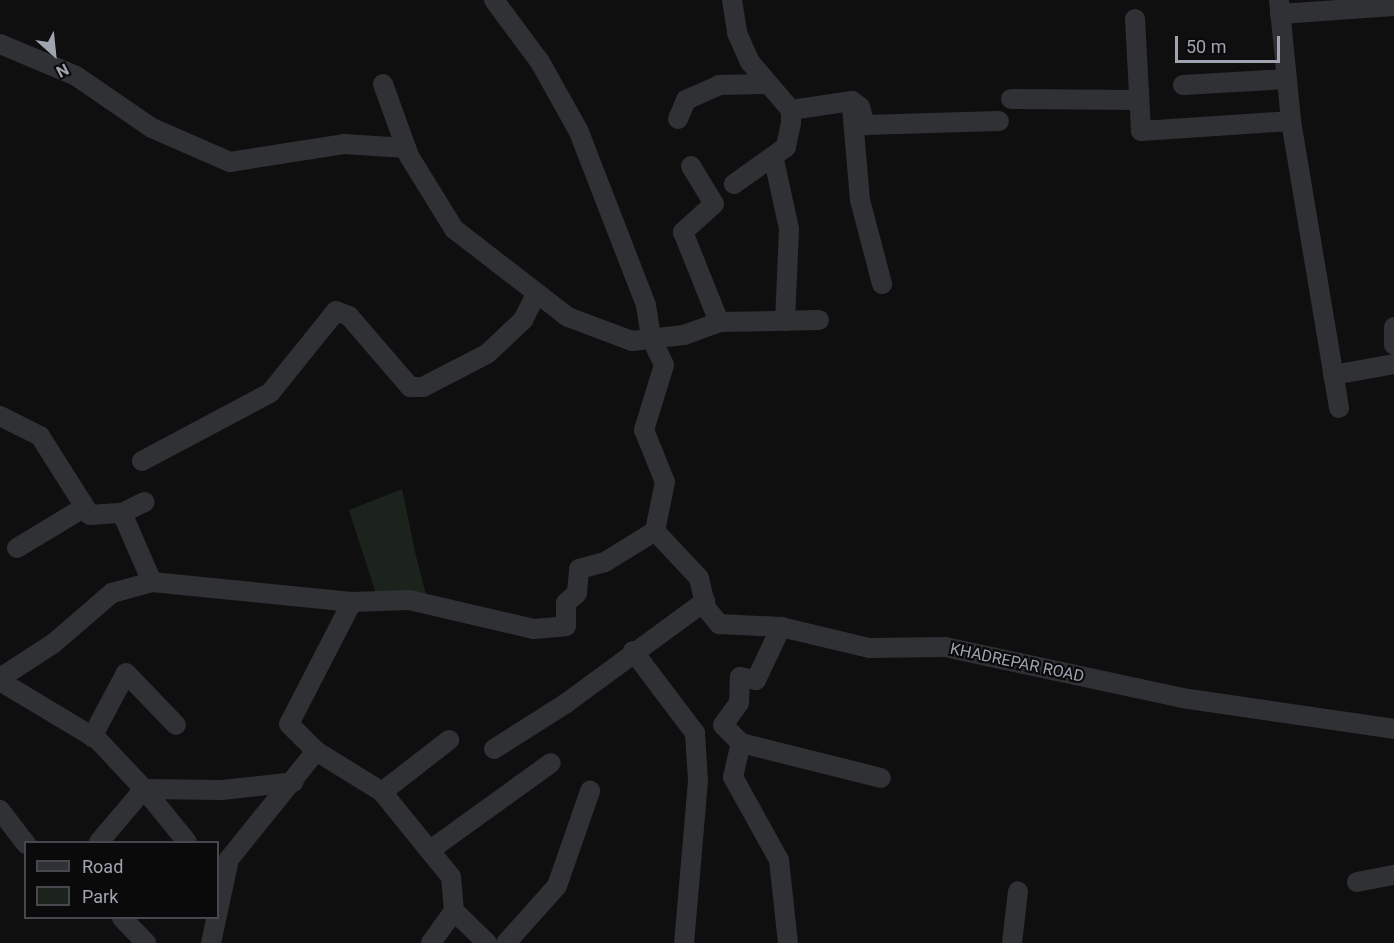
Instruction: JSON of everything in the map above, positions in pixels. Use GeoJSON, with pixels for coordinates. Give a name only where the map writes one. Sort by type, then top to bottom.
{"type":"FeatureCollection","features":[{"type":"Feature","properties":{"kind":"street"},"geometry":{"type":"LineString","coordinates":[[185,841],[144,789],[92,737],[0,680],[54,643],[112,593],[152,582],[352,602],[409,600],[534,629],[566,626],[566,603],[577,593],[579,569],[605,562],[655,531],[665,482],[644,430],[664,365],[651,337],[633,261],[578,130],[540,62],[494,0]]}},
{"type":"Feature","properties":{"kind":"street"},"geometry":{"type":"LineString","coordinates":[[732,0],[737,33],[764,84],[791,110]]}},
{"type":"Feature","properties":{"kind":"street"},"geometry":{"type":"LineString","coordinates":[[1339,408],[1292,121],[1280,7],[1394,6]]}},
{"type":"Feature","properties":{"kind":"street"},"geometry":{"type":"LineString","coordinates":[[1135,19],[1139,124],[1147,134],[1292,121]]}},
{"type":"Feature","properties":{"kind":"street"},"geometry":{"type":"LineString","coordinates":[[0,44],[76,76],[152,128],[230,162],[344,144],[406,148]]}},
{"type":"Feature","properties":{"kind":"street"},"geometry":{"type":"LineString","coordinates":[[1184,85],[1287,79]]}},
{"type":"Feature","properties":{"kind":"street"},"geometry":{"type":"LineString","coordinates":[[383,84],[406,148],[454,229],[536,295],[603,334],[632,341],[684,335],[719,322],[819,320]]}},
{"type":"Feature","properties":{"kind":"street"},"geometry":{"type":"LineString","coordinates":[[678,119],[686,100],[719,85],[764,84]]}},
{"type":"Feature","properties":{"kind":"street"},"geometry":{"type":"LineString","coordinates":[[1011,99],[1138,100]]}},
{"type":"Feature","properties":{"kind":"street"},"geometry":{"type":"LineString","coordinates":[[791,110],[852,101],[860,107],[865,125],[999,121]]}},
{"type":"Feature","properties":{"kind":"street"},"geometry":{"type":"LineString","coordinates":[[852,101],[858,188],[882,284]]}},
{"type":"Feature","properties":{"kind":"street"},"geometry":{"type":"LineString","coordinates":[[734,184],[774,160],[786,147],[791,110]]}},
{"type":"Feature","properties":{"kind":"street"},"geometry":{"type":"LineString","coordinates":[[774,160],[789,230],[785,321]]}},
{"type":"Feature","properties":{"kind":"street"},"geometry":{"type":"LineString","coordinates":[[691,166],[714,204],[683,232],[719,322]]}},
{"type":"Feature","properties":{"kind":"street"},"geometry":{"type":"LineString","coordinates":[[142,461],[270,393],[336,311],[349,316],[410,387],[423,387],[487,354],[523,320],[536,295]]}},
{"type":"Feature","properties":{"kind":"street"},"geometry":{"type":"LineString","coordinates":[[1394,327],[1394,345]]}},
{"type":"Feature","properties":{"kind":"street"},"geometry":{"type":"LineString","coordinates":[[1334,375],[1394,364]]}},
{"type":"Feature","properties":{"kind":"street"},"geometry":{"type":"LineString","coordinates":[[0,416],[40,436],[83,508],[90,515],[122,513],[145,501]]}},
{"type":"Feature","properties":{"kind":"street"},"geometry":{"type":"LineString","coordinates":[[17,548],[83,508]]}},
{"type":"Feature","properties":{"kind":"street"},"geometry":{"type":"LineString","coordinates":[[122,513],[152,582]]}},
{"type":"Feature","properties":{"kind":"street","name":"KHADREPAR ROAD"},"geometry":{"type":"LineString","coordinates":[[655,531],[699,578],[705,601],[719,624],[782,627],[869,648],[945,647],[1182,698],[1394,729]]}},
{"type":"Feature","properties":{"kind":"street"},"geometry":{"type":"LineString","coordinates":[[494,749],[565,704],[633,651],[705,601]]}},
{"type":"Feature","properties":{"kind":"street"},"geometry":{"type":"LineString","coordinates":[[352,602],[289,724],[316,752],[382,792],[433,848],[451,877],[454,911],[431,943]]}},
{"type":"Feature","properties":{"kind":"street"},"geometry":{"type":"LineString","coordinates":[[782,627],[756,680],[740,677],[739,703],[723,725],[741,743],[881,778]]}},
{"type":"Feature","properties":{"kind":"street"},"geometry":{"type":"LineString","coordinates":[[633,651],[695,733],[698,782],[684,943]]}},
{"type":"Feature","properties":{"kind":"street"},"geometry":{"type":"LineString","coordinates":[[92,737],[126,673],[176,725]]}},
{"type":"Feature","properties":{"kind":"street"},"geometry":{"type":"LineString","coordinates":[[382,792],[450,740]]}},
{"type":"Feature","properties":{"kind":"street"},"geometry":{"type":"LineString","coordinates":[[741,743],[733,777],[778,860],[788,943]]}},
{"type":"Feature","properties":{"kind":"street"},"geometry":{"type":"LineString","coordinates":[[221,886],[229,859],[294,782],[316,752]]}},
{"type":"Feature","properties":{"kind":"street"},"geometry":{"type":"LineString","coordinates":[[433,848],[551,764]]}},
{"type":"Feature","properties":{"kind":"street"},"geometry":{"type":"LineString","coordinates":[[144,789],[222,790],[294,782]]}},
{"type":"Feature","properties":{"kind":"street"},"geometry":{"type":"LineString","coordinates":[[101,841],[144,789]]}},
{"type":"Feature","properties":{"kind":"street"},"geometry":{"type":"LineString","coordinates":[[507,943],[556,886],[590,791]]}},
{"type":"Feature","properties":{"kind":"street"},"geometry":{"type":"LineString","coordinates":[[0,810],[24,841]]}},
{"type":"Feature","properties":{"kind":"street"},"geometry":{"type":"LineString","coordinates":[[1357,882],[1394,874]]}},
{"type":"Feature","properties":{"kind":"street"},"geometry":{"type":"LineString","coordinates":[[1012,943],[1018,891]]}},
{"type":"Feature","properties":{"kind":"street"},"geometry":{"type":"LineString","coordinates":[[454,911],[488,943]]}},
{"type":"Feature","properties":{"kind":"street"},"geometry":{"type":"LineString","coordinates":[[123,919],[146,943]]}},
{"type":"Feature","properties":{"kind":"street"},"geometry":{"type":"LineString","coordinates":[[211,943],[215,919]]}},
{"type":"Feature","properties":{"kind":"green space"},"geometry":{"type":"Polygon","coordinates":[[[402,489],[427,598],[376,594],[349,510],[402,489]]]}}]}
